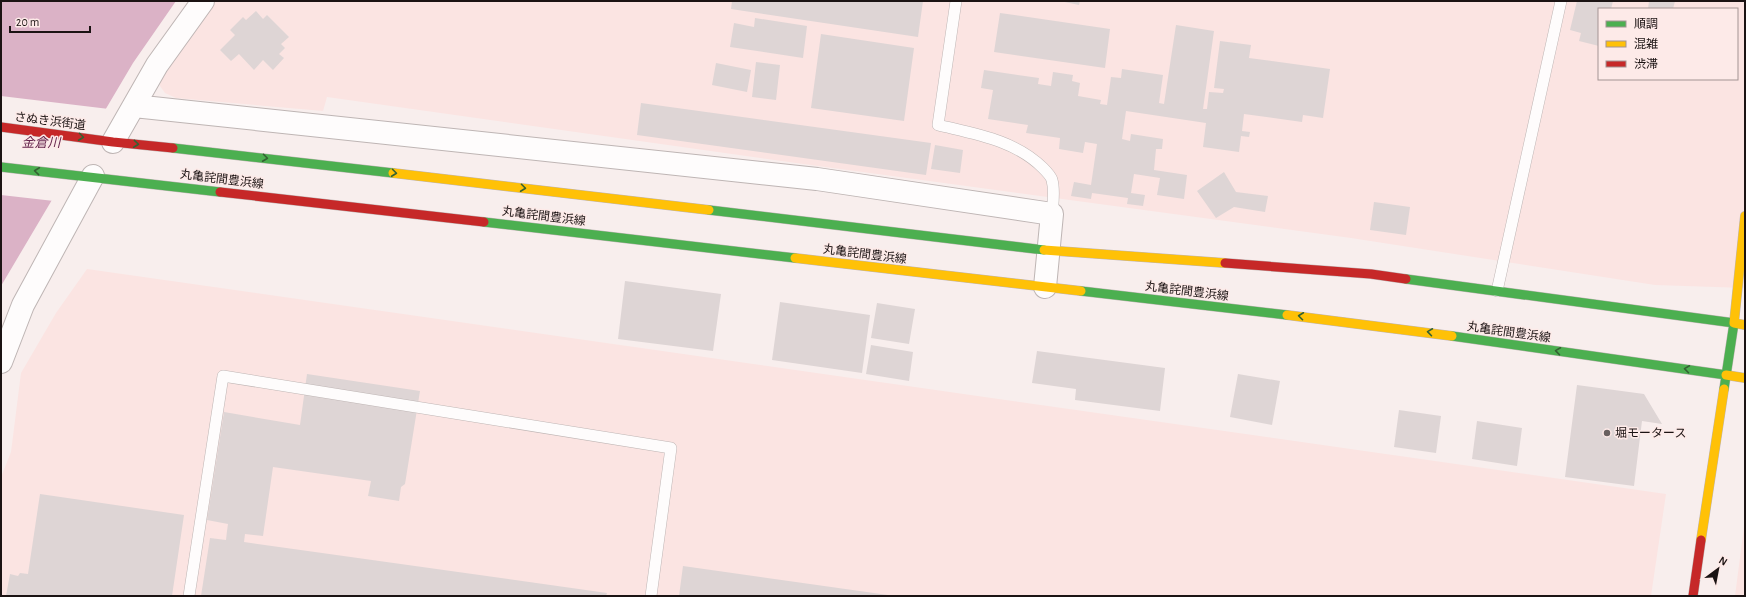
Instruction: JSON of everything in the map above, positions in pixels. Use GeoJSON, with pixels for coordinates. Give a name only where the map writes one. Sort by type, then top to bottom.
{"type":"FeatureCollection","features":[{"type":"Feature","properties":{"kind":"main road","name":"さぬき浜街道"},"geometry":{"type":"LineString","coordinates":[[1,127],[105,140]]}},
{"type":"Feature","properties":{"kind":"main road","name":"丸亀詫間豊浜線"},"geometry":{"type":"LineString","coordinates":[[105,140],[1048,250],[1371,274],[1745,325]]}},
{"type":"Feature","properties":{"kind":"main road","name":"丸亀詫間豊浜線"},"geometry":{"type":"LineString","coordinates":[[1,167],[83,175],[1378,325],[1745,378]]}},
{"type":"Feature","properties":{"kind":"main road"},"geometry":{"type":"LineString","coordinates":[[1693,596],[1734,323],[1745,216]]}},
{"type":"Feature","properties":{"kind":"street"},"geometry":{"type":"LineString","coordinates":[[105,140],[134,106],[157,65],[203,1]]}},
{"type":"Feature","properties":{"kind":"street"},"geometry":{"type":"LineString","coordinates":[[134,106],[817,179],[1052,214],[1045,287]]}},
{"type":"Feature","properties":{"kind":"street"},"geometry":{"type":"LineString","coordinates":[[1,362],[23,305],[83,175]]}},
{"type":"Feature","properties":{"kind":"lane"},"geometry":{"type":"LineString","coordinates":[[956,1],[938,125],[988,137],[1010,145],[1033,158],[1052,178],[1054,193],[1052,214]]}},
{"type":"Feature","properties":{"kind":"lane"},"geometry":{"type":"LineString","coordinates":[[1497,291],[1561,1]]}},
{"type":"Feature","properties":{"kind":"lane"},"geometry":{"type":"LineString","coordinates":[[188,596],[223,376],[671,448],[651,596]]}},
{"type":"Feature","properties":{"kind":"shaded area"},"geometry":{"type":"Polygon","coordinates":[[[211,1],[1745,1],[1745,288],[1655,285],[1351,238],[796,163],[327,97],[323,111],[176,98],[165,93],[160,86],[159,77],[211,1]]]}},
{"type":"Feature","properties":{"kind":"shaded area"},"geometry":{"type":"Polygon","coordinates":[[[87,269],[1666,494],[1651,596],[1,596],[1,477],[11,452],[21,373],[56,313],[87,269]]]}},
{"type":"Feature","properties":{"kind":"shaded area"},"geometry":{"type":"Polygon","coordinates":[[[1745,519],[1745,596],[1735,596],[1745,519]]]}},
{"type":"Feature","properties":{"kind":"water"},"geometry":{"type":"Polygon","coordinates":[[[1,1],[176,1],[133,63],[1,286],[1,1]]]}},
{"type":"Feature","properties":{"kind":"pier","name":"金倉川"},"geometry":{"type":"Polygon","coordinates":[[[1,96],[109,109],[54,201],[1,195],[1,96]]]}},
{"type":"Feature","properties":{"kind":"building"},"geometry":{"type":"Polygon","coordinates":[[[732,1],[923,1],[918,37],[731,9],[732,1]]]}},
{"type":"Feature","properties":{"kind":"building"},"geometry":{"type":"Polygon","coordinates":[[[1060,1],[1080,1],[1079,5],[1060,1]]]}},
{"type":"Feature","properties":{"kind":"building"},"geometry":{"type":"Polygon","coordinates":[[[1577,1],[1613,1],[1611,8],[1598,8],[1598,46],[1579,41],[1581,33],[1570,30],[1577,1]]]}},
{"type":"Feature","properties":{"kind":"building"},"geometry":{"type":"Polygon","coordinates":[[[1649,1],[1675,1],[1673,8],[1648,8],[1649,1]]]}},
{"type":"Feature","properties":{"kind":"building"},"geometry":{"type":"Polygon","coordinates":[[[256,11],[263,19],[267,15],[289,37],[281,44],[285,48],[279,54],[284,58],[273,70],[263,60],[254,70],[239,54],[231,61],[220,50],[235,35],[230,30],[243,17],[246,20],[256,11]]]}},
{"type":"Feature","properties":{"kind":"building"},"geometry":{"type":"Polygon","coordinates":[[[1000,13],[1110,29],[1105,68],[994,52],[1000,13]]]}},
{"type":"Feature","properties":{"kind":"building"},"geometry":{"type":"Polygon","coordinates":[[[755,18],[807,26],[803,58],[730,47],[734,23],[754,27],[755,18]]]}},
{"type":"Feature","properties":{"kind":"building"},"geometry":{"type":"Polygon","coordinates":[[[1176,25],[1214,31],[1203,109],[1207,109],[1209,92],[1223,93],[1224,89],[1214,88],[1220,41],[1251,45],[1249,58],[1330,69],[1323,118],[1303,115],[1302,122],[1244,114],[1242,131],[1250,132],[1249,137],[1241,136],[1239,152],[1203,147],[1206,123],[1126,111],[1122,139],[1130,141],[1131,134],[1163,139],[1162,149],[1156,149],[1154,170],[1187,175],[1184,199],[1157,195],[1160,178],[1134,174],[1131,193],[1145,195],[1143,206],[1127,204],[1128,198],[1092,193],[1091,199],[1071,196],[1074,182],[1091,185],[1097,144],[1085,142],[1083,153],[1059,149],[1060,138],[1026,133],[1028,125],[988,119],[993,90],[981,88],[984,70],[1039,78],[1038,84],[1051,86],[1053,72],[1073,75],[1072,81],[1080,83],[1078,96],[1101,100],[1100,104],[1107,105],[1111,77],[1121,78],[1122,69],[1163,75],[1159,103],[1164,104],[1176,25]]]}},
{"type":"Feature","properties":{"kind":"building"},"geometry":{"type":"Polygon","coordinates":[[[821,34],[914,48],[904,121],[811,108],[821,34]]]}},
{"type":"Feature","properties":{"kind":"building"},"geometry":{"type":"Polygon","coordinates":[[[756,62],[780,65],[776,100],[752,97],[756,62]]]}},
{"type":"Feature","properties":{"kind":"building"},"geometry":{"type":"Polygon","coordinates":[[[716,63],[751,70],[747,92],[712,85],[716,63]]]}},
{"type":"Feature","properties":{"kind":"building"},"geometry":{"type":"Polygon","coordinates":[[[641,103],[931,143],[926,175],[637,135],[641,103]]]}},
{"type":"Feature","properties":{"kind":"building"},"geometry":{"type":"Polygon","coordinates":[[[935,145],[963,150],[960,173],[931,169],[935,145]]]}},
{"type":"Feature","properties":{"kind":"building"},"geometry":{"type":"Polygon","coordinates":[[[1224,172],[1236,192],[1268,196],[1265,212],[1234,207],[1216,218],[1197,191],[1224,172]]]}},
{"type":"Feature","properties":{"kind":"building"},"geometry":{"type":"Polygon","coordinates":[[[1374,202],[1410,207],[1406,235],[1370,230],[1374,202]]]}},
{"type":"Feature","properties":{"kind":"building"},"geometry":{"type":"Polygon","coordinates":[[[625,281],[721,294],[713,351],[618,339],[625,281]]]}},
{"type":"Feature","properties":{"kind":"building"},"geometry":{"type":"Polygon","coordinates":[[[780,302],[870,315],[862,373],[772,360],[780,302]]]}},
{"type":"Feature","properties":{"kind":"building"},"geometry":{"type":"Polygon","coordinates":[[[877,303],[915,309],[909,344],[871,338],[877,303]]]}},
{"type":"Feature","properties":{"kind":"building"},"geometry":{"type":"Polygon","coordinates":[[[871,345],[913,352],[909,381],[866,374],[871,345]]]}},
{"type":"Feature","properties":{"kind":"building"},"geometry":{"type":"Polygon","coordinates":[[[1037,351],[1165,368],[1160,411],[1075,400],[1076,389],[1032,383],[1037,351]]]}},
{"type":"Feature","properties":{"kind":"building"},"geometry":{"type":"Polygon","coordinates":[[[307,374],[420,391],[405,484],[401,487],[399,501],[368,496],[371,481],[273,467],[263,536],[245,534],[244,542],[607,593],[606,596],[201,596],[210,538],[226,540],[228,524],[207,520],[224,412],[300,425],[307,374]]]}},
{"type":"Feature","properties":{"kind":"building"},"geometry":{"type":"Polygon","coordinates":[[[1238,374],[1280,381],[1272,425],[1230,417],[1238,374]]]}},
{"type":"Feature","properties":{"kind":"building"},"geometry":{"type":"Polygon","coordinates":[[[1577,385],[1644,394],[1662,424],[1642,421],[1634,486],[1565,477],[1577,385]]]}},
{"type":"Feature","properties":{"kind":"building"},"geometry":{"type":"Polygon","coordinates":[[[1399,410],[1441,416],[1436,453],[1394,447],[1399,410]]]}},
{"type":"Feature","properties":{"kind":"building"},"geometry":{"type":"Polygon","coordinates":[[[1477,421],[1522,428],[1517,466],[1472,459],[1477,421]]]}},
{"type":"Feature","properties":{"kind":"building"},"geometry":{"type":"Polygon","coordinates":[[[40,494],[184,515],[172,596],[6,596],[10,574],[18,576],[20,573],[28,574],[40,494]]]}},
{"type":"Feature","properties":{"kind":"building"},"geometry":{"type":"Polygon","coordinates":[[[683,566],[888,595],[888,596],[679,596],[683,566]]]}},
{"type":"Feature","properties":{"kind":"traffic: fast"},"geometry":{"type":"LineString","coordinates":[[173,148],[393,173]]}},
{"type":"Feature","properties":{"kind":"traffic: fast"},"geometry":{"type":"LineString","coordinates":[[1,167],[220,192]]}},
{"type":"Feature","properties":{"kind":"traffic: fast"},"geometry":{"type":"LineString","coordinates":[[709,210],[1044,250]]}},
{"type":"Feature","properties":{"kind":"traffic: fast"},"geometry":{"type":"LineString","coordinates":[[484,222],[795,258]]}},
{"type":"Feature","properties":{"kind":"traffic: fast"},"geometry":{"type":"LineString","coordinates":[[1406,279],[1734,323],[1724,389]]}},
{"type":"Feature","properties":{"kind":"traffic: fast"},"geometry":{"type":"LineString","coordinates":[[1081,291],[1287,315]]}},
{"type":"Feature","properties":{"kind":"traffic: fast"},"geometry":{"type":"LineString","coordinates":[[1452,336],[1726,375]]}},
{"type":"Feature","properties":{"kind":"traffic: slow"},"geometry":{"type":"LineString","coordinates":[[393,173],[709,210]]}},
{"type":"Feature","properties":{"kind":"traffic: slow"},"geometry":{"type":"LineString","coordinates":[[1745,216],[1734,323],[1745,325]]}},
{"type":"Feature","properties":{"kind":"traffic: slow"},"geometry":{"type":"LineString","coordinates":[[1044,250],[1225,263]]}},
{"type":"Feature","properties":{"kind":"traffic: slow"},"geometry":{"type":"LineString","coordinates":[[795,258],[1081,291]]}},
{"type":"Feature","properties":{"kind":"traffic: slow"},"geometry":{"type":"LineString","coordinates":[[1287,315],[1452,336]]}},
{"type":"Feature","properties":{"kind":"traffic: slow"},"geometry":{"type":"LineString","coordinates":[[1726,375],[1745,378]]}},
{"type":"Feature","properties":{"kind":"traffic: slow"},"geometry":{"type":"LineString","coordinates":[[1701,540],[1724,389]]}},
{"type":"Feature","properties":{"kind":"traffic: jam"},"geometry":{"type":"LineString","coordinates":[[1,127],[113,142],[173,148]]}},
{"type":"Feature","properties":{"kind":"traffic: jam"},"geometry":{"type":"LineString","coordinates":[[220,192],[484,222]]}},
{"type":"Feature","properties":{"kind":"traffic: jam"},"geometry":{"type":"LineString","coordinates":[[1225,263],[1371,274],[1406,279]]}},
{"type":"Feature","properties":{"kind":"traffic: jam"},"geometry":{"type":"LineString","coordinates":[[1693,596],[1701,540]]}},
{"type":"Feature","properties":{"kind":"place","name":"堀モータース"},"geometry":{"type":"Point","coordinates":[1607,433]}}]}
